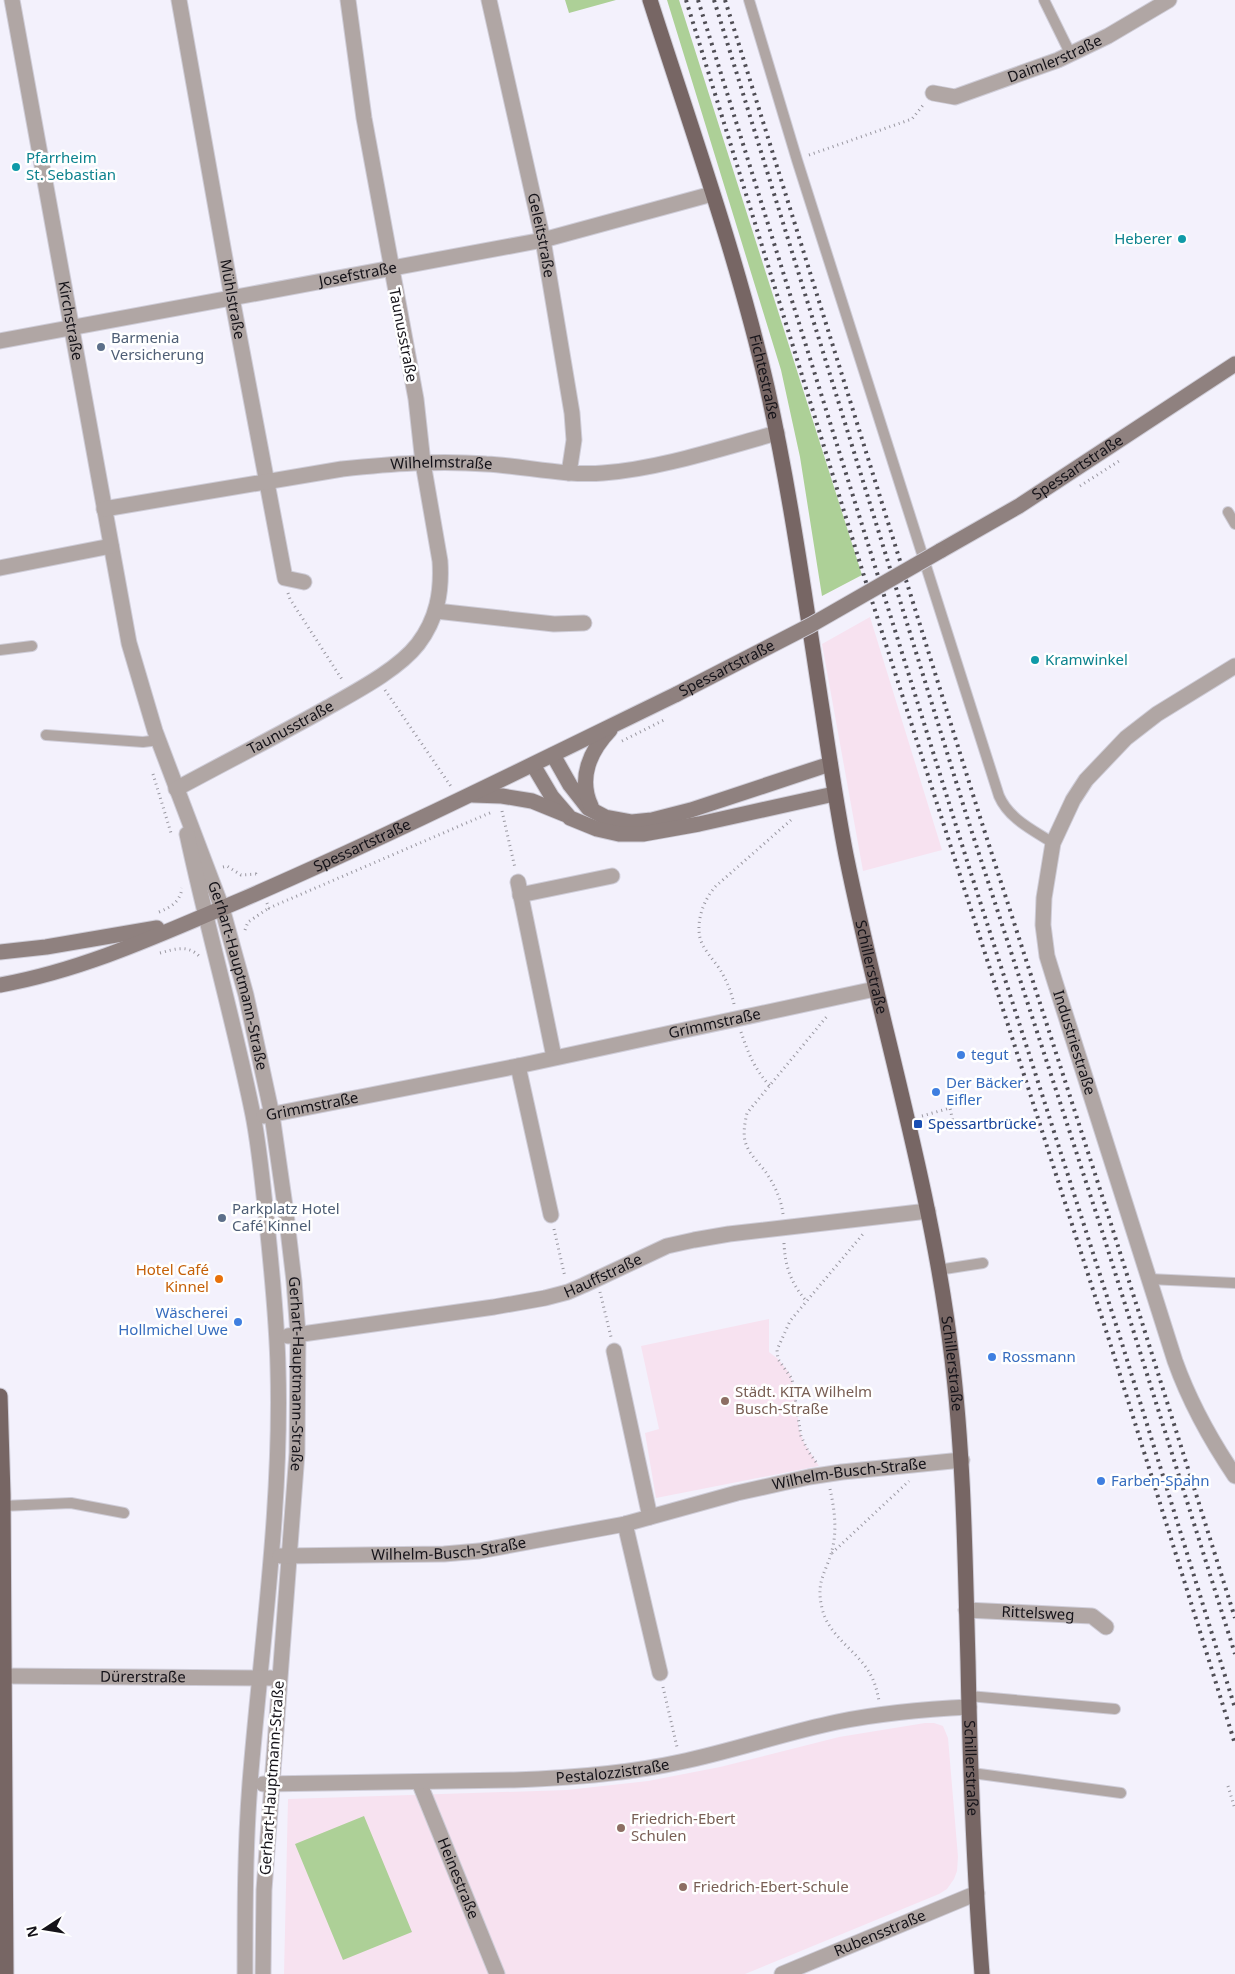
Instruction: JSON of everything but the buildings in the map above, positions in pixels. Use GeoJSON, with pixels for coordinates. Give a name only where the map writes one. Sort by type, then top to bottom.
{"type":"FeatureCollection","features":[{"type":"Feature","properties":{"kind":"main road","name":"Fichtestraße"},"geometry":{"type":"LineString","coordinates":[[650,0],[712,194],[755,338],[777,432],[830,764]]}},
{"type":"Feature","properties":{"kind":"main road","name":"Spessartstraße"},"geometry":{"type":"LineString","coordinates":[[0,985],[82,964],[191,921],[341,857],[676,694],[828,616],[1027,500],[1235,364]]}},
{"type":"Feature","properties":{"kind":"main road"},"geometry":{"type":"LineString","coordinates":[[597,813],[592,808],[586,791],[586,771],[590,758],[599,742],[616,723]]}},
{"type":"Feature","properties":{"kind":"main road"},"geometry":{"type":"LineString","coordinates":[[553,755],[575,792],[588,808],[620,821],[632,822],[652,820],[691,810],[830,764]]}},
{"type":"Feature","properties":{"kind":"main road","name":"Schillerstraße"},"geometry":{"type":"LineString","coordinates":[[830,764],[834,794],[875,989],[928,1211],[953,1362],[962,1460],[969,1701],[982,1974]]}},
{"type":"Feature","properties":{"kind":"main road"},"geometry":{"type":"LineString","coordinates":[[533,765],[552,797],[570,818]]}},
{"type":"Feature","properties":{"kind":"main road"},"geometry":{"type":"LineString","coordinates":[[471,795],[502,796],[532,800],[586,826],[619,834],[643,834],[834,794]]}},
{"type":"Feature","properties":{"kind":"main road","name":"Spessartstraße"},"geometry":{"type":"LineString","coordinates":[[0,952],[102,938],[191,921]]}},
{"type":"Feature","properties":{"kind":"main road"},"geometry":{"type":"LineString","coordinates":[[0,1396],[5,1676],[6,1974]]}},
{"type":"Feature","properties":{"kind":"street","name":"Kirchstraße"},"geometry":{"type":"LineString","coordinates":[[12,0],[70,328],[129,643]]}},
{"type":"Feature","properties":{"kind":"street","name":"Mühlstraße"},"geometry":{"type":"LineString","coordinates":[[179,0],[232,298],[286,578]]}},
{"type":"Feature","properties":{"kind":"street","name":"Taunusstraße"},"geometry":{"type":"LineString","coordinates":[[176,789],[352,694],[398,663],[418,644],[436,611],[440,589],[440,561],[423,463],[416,399],[364,118],[348,0]]}},
{"type":"Feature","properties":{"kind":"street","name":"Geleitstraße"},"geometry":{"type":"LineString","coordinates":[[489,0],[543,240],[572,414],[574,440],[569,473]]}},
{"type":"Feature","properties":{"kind":"street","name":"Daimlerstraße"},"geometry":{"type":"LineString","coordinates":[[932,93],[955,97],[1071,55],[1108,36],[1168,0]]}},
{"type":"Feature","properties":{"kind":"street","name":"Josefstraße"},"geometry":{"type":"LineString","coordinates":[[0,341],[543,240],[712,194]]}},
{"type":"Feature","properties":{"kind":"street","name":"Wilhelmstraße"},"geometry":{"type":"LineString","coordinates":[[104,509],[342,469],[423,463],[488,464],[569,473],[603,473],[642,467],[777,432]]}},
{"type":"Feature","properties":{"kind":"street"},"geometry":{"type":"LineString","coordinates":[[0,568],[111,546]]}},
{"type":"Feature","properties":{"kind":"street"},"geometry":{"type":"LineString","coordinates":[[286,578],[304,582]]}},
{"type":"Feature","properties":{"kind":"street"},"geometry":{"type":"LineString","coordinates":[[436,611],[554,624],[584,623]]}},
{"type":"Feature","properties":{"kind":"street","name":"Gerhart-Hauptmann-Straße"},"geometry":{"type":"LineString","coordinates":[[129,643],[158,740],[222,908],[257,1041],[272,1115],[286,1213],[298,1334],[297,1453],[291,1556],[271,1784],[264,1890],[263,1974]]}},
{"type":"Feature","properties":{"kind":"street","name":"Industriestraße"},"geometry":{"type":"LineString","coordinates":[[1235,666],[1157,714],[1137,729],[1111,752],[1086,780],[1063,820],[1053,843],[1044,898],[1043,925],[1047,956],[1175,1361],[1191,1403],[1209,1436],[1235,1476]]}},
{"type":"Feature","properties":{"kind":"street","name":"Gerhart-Hauptmann-Straße"},"geometry":{"type":"LineString","coordinates":[[176,789],[229,1008],[253,1118],[261,1169],[277,1337],[278,1444],[250,1784],[246,1855],[245,1974]]}},
{"type":"Feature","properties":{"kind":"street"},"geometry":{"type":"LineString","coordinates":[[554,1057],[519,889],[612,876]]}},
{"type":"Feature","properties":{"kind":"street","name":"Grimmstraße"},"geometry":{"type":"LineString","coordinates":[[253,1118],[518,1066],[875,989]]}},
{"type":"Feature","properties":{"kind":"street"},"geometry":{"type":"LineString","coordinates":[[518,1066],[551,1215]]}},
{"type":"Feature","properties":{"kind":"street","name":"Hauffstraße"},"geometry":{"type":"LineString","coordinates":[[277,1337],[494,1307],[568,1292],[598,1280],[656,1251],[678,1243],[729,1234],[928,1211]]}},
{"type":"Feature","properties":{"kind":"street"},"geometry":{"type":"LineString","coordinates":[[614,1351],[650,1517]]}},
{"type":"Feature","properties":{"kind":"street","name":"Wilhelm-Busch-Straße"},"geometry":{"type":"LineString","coordinates":[[270,1556],[376,1556],[460,1553],[510,1546],[625,1524],[746,1491],[827,1474],[962,1460]]}},
{"type":"Feature","properties":{"kind":"street"},"geometry":{"type":"LineString","coordinates":[[625,1524],[660,1673]]}},
{"type":"Feature","properties":{"kind":"street","name":"Rittelsweg"},"geometry":{"type":"LineString","coordinates":[[966,1610],[1092,1616],[1106,1627]]}},
{"type":"Feature","properties":{"kind":"street","name":"Dürerstraße"},"geometry":{"type":"LineString","coordinates":[[5,1676],[280,1678]]}},
{"type":"Feature","properties":{"kind":"street","name":"Pestalozzistraße"},"geometry":{"type":"LineString","coordinates":[[250,1784],[556,1778],[633,1770],[680,1762],[822,1726],[882,1714],[969,1701]]}},
{"type":"Feature","properties":{"kind":"street","name":"Heinestraße"},"geometry":{"type":"LineString","coordinates":[[419,1782],[497,1974]]}},
{"type":"Feature","properties":{"kind":"street","name":"Rubensstraße"},"geometry":{"type":"LineString","coordinates":[[782,1974],[977,1893]]}},
{"type":"Feature","properties":{"kind":"lane"},"geometry":{"type":"LineString","coordinates":[[749,0],[797,160],[999,796],[1013,817],[1053,843]]}},
{"type":"Feature","properties":{"kind":"lane"},"geometry":{"type":"LineString","coordinates":[[1044,0],[1071,55]]}},
{"type":"Feature","properties":{"kind":"lane"},"geometry":{"type":"LineString","coordinates":[[1228,512],[1235,524]]}},
{"type":"Feature","properties":{"kind":"lane"},"geometry":{"type":"LineString","coordinates":[[0,650],[32,646]]}},
{"type":"Feature","properties":{"kind":"lane"},"geometry":{"type":"LineString","coordinates":[[46,735],[143,742],[158,740]]}},
{"type":"Feature","properties":{"kind":"lane"},"geometry":{"type":"LineString","coordinates":[[938,1270],[983,1263]]}},
{"type":"Feature","properties":{"kind":"lane"},"geometry":{"type":"LineString","coordinates":[[1149,1279],[1235,1283]]}},
{"type":"Feature","properties":{"kind":"lane"},"geometry":{"type":"LineString","coordinates":[[3,1506],[71,1503],[124,1512]]}},
{"type":"Feature","properties":{"kind":"lane"},"geometry":{"type":"LineString","coordinates":[[969,1701],[1115,1709]]}},
{"type":"Feature","properties":{"kind":"lane"},"geometry":{"type":"LineString","coordinates":[[972,1773],[1121,1793]]}},
{"type":"Feature","properties":{"kind":"path"},"geometry":{"type":"LineString","coordinates":[[797,160],[912,119],[932,93]]}},
{"type":"Feature","properties":{"kind":"path"},"geometry":{"type":"LineString","coordinates":[[286,578],[290,599],[352,694]]}},
{"type":"Feature","properties":{"kind":"path"},"geometry":{"type":"LineString","coordinates":[[376,678],[447,781]]}},
{"type":"Feature","properties":{"kind":"path"},"geometry":{"type":"LineString","coordinates":[[614,745],[674,715]]}},
{"type":"Feature","properties":{"kind":"path"},"geometry":{"type":"LineString","coordinates":[[152,771],[173,838]]}},
{"type":"Feature","properties":{"kind":"path"},"geometry":{"type":"LineString","coordinates":[[770,1086],[760,1076],[752,1061],[737,1019],[728,984],[700,938],[700,916],[707,899],[716,886],[794,817],[792,804]]}},
{"type":"Feature","properties":{"kind":"path"},"geometry":{"type":"LineString","coordinates":[[502,808],[519,889]]}},
{"type":"Feature","properties":{"kind":"path"},"geometry":{"type":"LineString","coordinates":[[158,913],[178,900],[181,895],[183,880]]}},
{"type":"Feature","properties":{"kind":"path"},"geometry":{"type":"LineString","coordinates":[[244,935],[248,922],[269,908]]}},
{"type":"Feature","properties":{"kind":"path"},"geometry":{"type":"LineString","coordinates":[[153,955],[186,948],[196,953],[204,963],[216,959]]}},
{"type":"Feature","properties":{"kind":"path"},"geometry":{"type":"LineString","coordinates":[[807,1302],[796,1289],[789,1276],[785,1258],[782,1204],[775,1187],[752,1156],[745,1141],[745,1123],[747,1113],[844,996]]}},
{"type":"Feature","properties":{"kind":"path"},"geometry":{"type":"LineString","coordinates":[[907,1120],[950,1108],[952,1122]]}},
{"type":"Feature","properties":{"kind":"path"},"geometry":{"type":"LineString","coordinates":[[551,1215],[568,1292]]}},
{"type":"Feature","properties":{"kind":"path"},"geometry":{"type":"LineString","coordinates":[[878,1217],[790,1322],[777,1350],[778,1359],[792,1378],[796,1392],[799,1429],[804,1443],[827,1474],[835,1522],[834,1544],[824,1568],[820,1585],[820,1598],[824,1615],[840,1640],[869,1672],[878,1694],[882,1714]]}},
{"type":"Feature","properties":{"kind":"path"},"geometry":{"type":"LineString","coordinates":[[598,1280],[614,1351]]}},
{"type":"Feature","properties":{"kind":"path"},"geometry":{"type":"LineString","coordinates":[[831,1554],[928,1463]]}},
{"type":"Feature","properties":{"kind":"path"},"geometry":{"type":"LineString","coordinates":[[660,1673],[680,1762]]}},
{"type":"Feature","properties":{"kind":"path"},"geometry":{"type":"LineString","coordinates":[[1228,1786],[1235,1809]]}},
{"type":"Feature","properties":{"kind":"shaded area"},"geometry":{"type":"Polygon","coordinates":[[[870,617],[942,850],[863,871],[822,644],[870,617]]]}},
{"type":"Feature","properties":{"kind":"shaded area","name":"Städt. KITA Wilhelm Busch-Straße"},"geometry":{"type":"Polygon","coordinates":[[[769,1319],[769,1352],[778,1359],[790,1374],[795,1392],[799,1429],[804,1443],[819,1466],[656,1498],[645,1433],[659,1429],[641,1346],[769,1319]]]}},
{"type":"Feature","properties":{"kind":"shaded area","name":"Friedrich-Ebert Schulen"},"geometry":{"type":"Polygon","coordinates":[[[925,1723],[943,1726],[948,1738],[958,1857],[957,1871],[947,1889],[939,1894],[745,1974],[284,1974],[288,1799],[567,1790],[648,1781],[720,1767],[839,1737],[925,1723]]]}},
{"type":"Feature","properties":{"kind":"green space"},"geometry":{"type":"Polygon","coordinates":[[[565,0],[616,0],[569,13],[565,0]]]}},
{"type":"Feature","properties":{"kind":"green space"},"geometry":{"type":"Polygon","coordinates":[[[667,0],[679,0],[862,575],[822,596],[800,457],[781,370],[667,0]]]}},
{"type":"Feature","properties":{"kind":"green space"},"geometry":{"type":"Polygon","coordinates":[[[364,1816],[412,1932],[343,1960],[295,1844],[364,1816]]]}},
{"type":"Feature","properties":{"kind":"railway"},"geometry":{"type":"LineString","coordinates":[[686,0],[864,576],[1111,1346],[1235,1744]]}},
{"type":"Feature","properties":{"kind":"railway"},"geometry":{"type":"LineString","coordinates":[[698,0],[968,864],[1119,1334],[1235,1708]]}},
{"type":"Feature","properties":{"kind":"railway"},"geometry":{"type":"LineString","coordinates":[[714,0],[967,817],[1102,1231],[1235,1654]]}},
{"type":"Feature","properties":{"kind":"railway"},"geometry":{"type":"LineString","coordinates":[[725,0],[979,814],[1235,1618]]}},
{"type":"Feature","properties":{"kind":"place","name":"Pfarrheim St. Sebastian"},"geometry":{"type":"Point","coordinates":[16,167]}},
{"type":"Feature","properties":{"kind":"place","name":"Heberer"},"geometry":{"type":"Point","coordinates":[1182,239]}},
{"type":"Feature","properties":{"kind":"place","name":"Barmenia Versicherung"},"geometry":{"type":"Point","coordinates":[101,347]}},
{"type":"Feature","properties":{"kind":"place","name":"Kramwinkel"},"geometry":{"type":"Point","coordinates":[1035,660]}},
{"type":"Feature","properties":{"kind":"place","name":"tegut"},"geometry":{"type":"Point","coordinates":[961,1055]}},
{"type":"Feature","properties":{"kind":"place","name":"Der Bäcker Eifler"},"geometry":{"type":"Point","coordinates":[936,1092]}},
{"type":"Feature","properties":{"kind":"place","name":"Spessartbrücke"},"geometry":{"type":"Point","coordinates":[918,1124]}},
{"type":"Feature","properties":{"kind":"place","name":"Parkplatz Hotel Café Kinnel"},"geometry":{"type":"Point","coordinates":[222,1218]}},
{"type":"Feature","properties":{"kind":"place","name":"Hotel Café Kinnel"},"geometry":{"type":"Point","coordinates":[219,1279]}},
{"type":"Feature","properties":{"kind":"place","name":"Wäscherei Hollmichel Uwe"},"geometry":{"type":"Point","coordinates":[238,1322]}},
{"type":"Feature","properties":{"kind":"place","name":"Rossmann"},"geometry":{"type":"Point","coordinates":[992,1357]}},
{"type":"Feature","properties":{"kind":"place","name":"Städt. KITA Wilhelm Busch-Straße"},"geometry":{"type":"Point","coordinates":[725,1401]}},
{"type":"Feature","properties":{"kind":"place","name":"Farben-Spahn"},"geometry":{"type":"Point","coordinates":[1101,1481]}},
{"type":"Feature","properties":{"kind":"place","name":"Friedrich-Ebert Schulen"},"geometry":{"type":"Point","coordinates":[621,1828]}},
{"type":"Feature","properties":{"kind":"place","name":"Friedrich-Ebert-Schule"},"geometry":{"type":"Point","coordinates":[683,1887]}}]}
